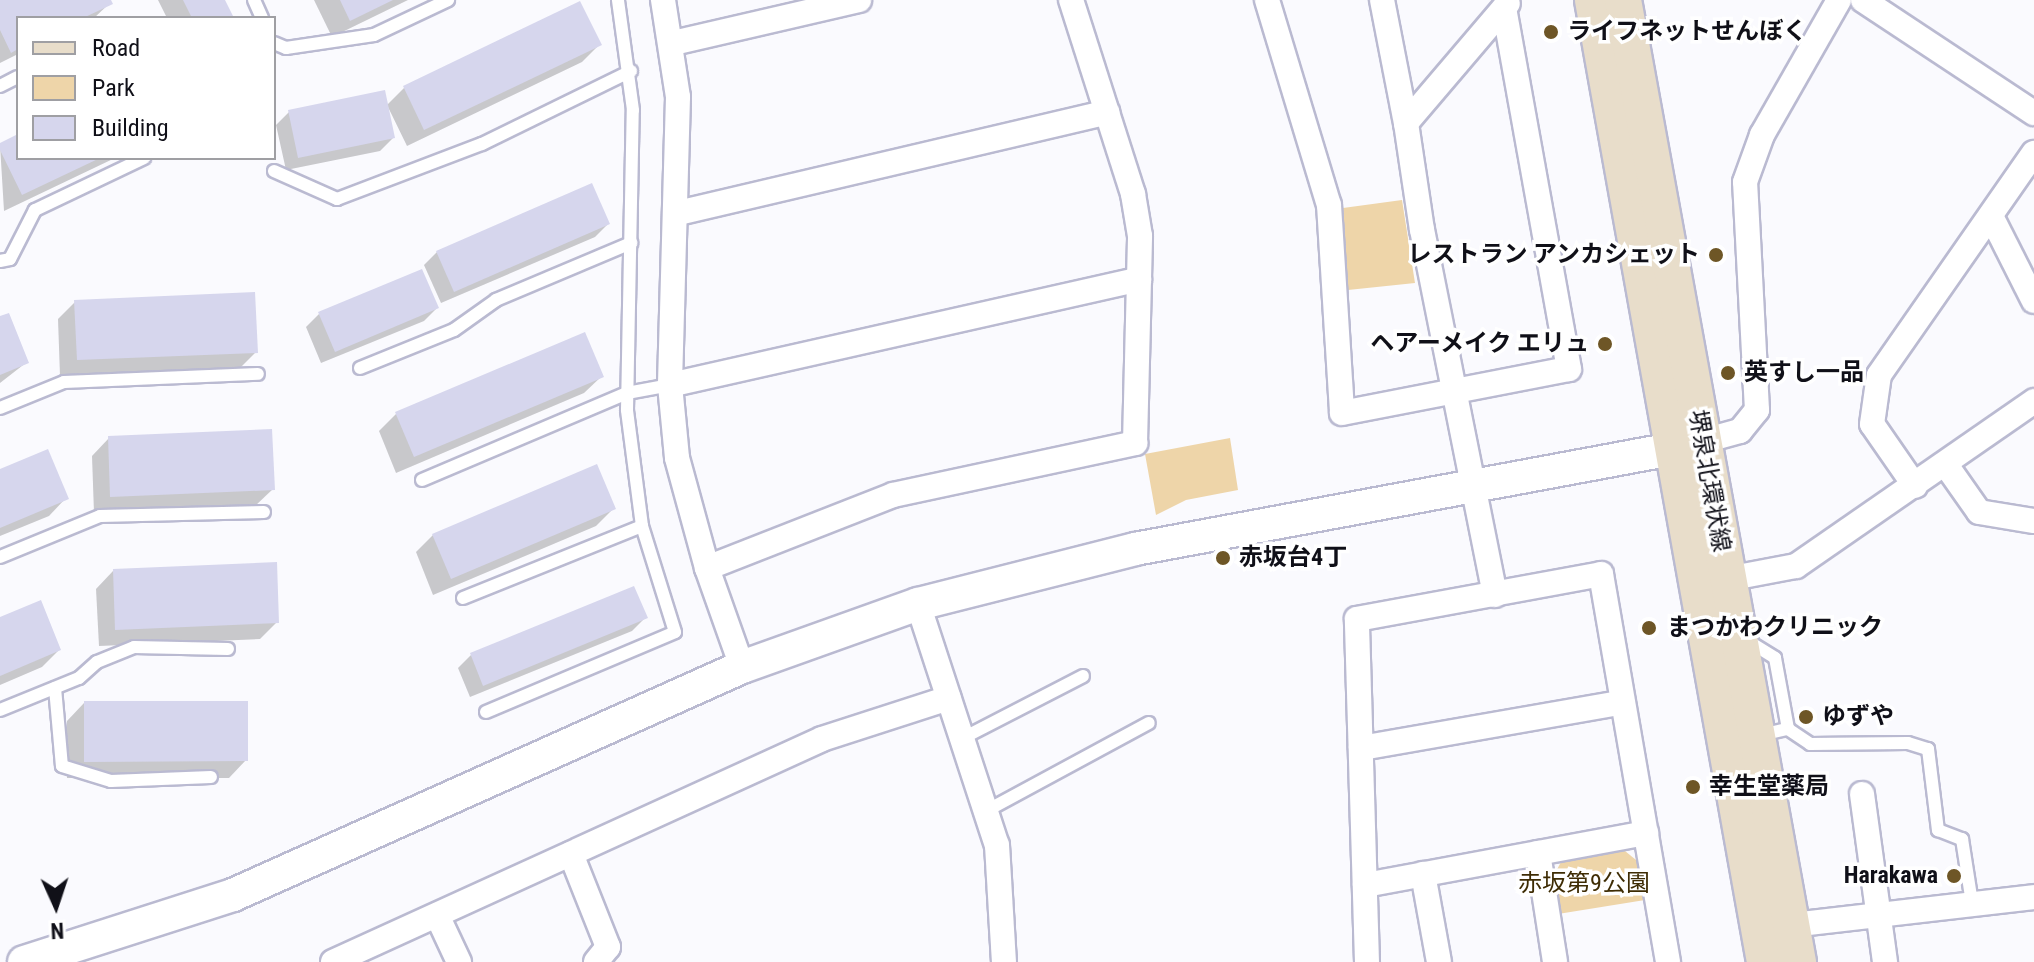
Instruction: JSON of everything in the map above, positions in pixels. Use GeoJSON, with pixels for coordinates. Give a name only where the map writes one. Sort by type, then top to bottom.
{"type":"FeatureCollection","features":[{"type":"Feature","properties":{"kind":"main road","name":"堺泉北環状線"},"geometry":{"type":"LineString","coordinates":[[1593,0],[1687,446],[1727,579],[1736,634],[1771,733],[1798,962]]}},
{"type":"Feature","properties":{"kind":"main road","name":"堺泉北環状線"},"geometry":{"type":"LineString","coordinates":[[1623,0],[1765,962]]}},
{"type":"Feature","properties":{"kind":"street"},"geometry":{"type":"LineString","coordinates":[[663,0],[673,43],[678,213],[670,385],[677,458],[707,568],[742,667]]}},
{"type":"Feature","properties":{"kind":"street"},"geometry":{"type":"LineString","coordinates":[[673,43],[859,0]]}},
{"type":"Feature","properties":{"kind":"street"},"geometry":{"type":"LineString","coordinates":[[707,568],[893,495],[1135,443],[1140,236],[1133,194],[1071,0]]}},
{"type":"Feature","properties":{"kind":"street"},"geometry":{"type":"LineString","coordinates":[[1267,0],[1329,205],[1342,413],[1569,369],[1507,4]]}},
{"type":"Feature","properties":{"kind":"street"},"geometry":{"type":"LineString","coordinates":[[1382,0],[1453,391],[1475,485],[1495,595]]}},
{"type":"Feature","properties":{"kind":"street"},"geometry":{"type":"LineString","coordinates":[[24,962],[233,895],[742,667],[918,604],[1135,549],[1687,446],[1740,431],[1757,410],[1745,182],[1762,135],[1839,0]]}},
{"type":"Feature","properties":{"kind":"street"},"geometry":{"type":"LineString","coordinates":[[1863,0],[2034,113]]}},
{"type":"Feature","properties":{"kind":"street"},"geometry":{"type":"LineString","coordinates":[[1406,123],[1507,4]]}},
{"type":"Feature","properties":{"kind":"street"},"geometry":{"type":"LineString","coordinates":[[678,213],[1107,112]]}},
{"type":"Feature","properties":{"kind":"street"},"geometry":{"type":"LineString","coordinates":[[1915,486],[1872,424],[1879,375],[2034,153]]}},
{"type":"Feature","properties":{"kind":"street"},"geometry":{"type":"LineString","coordinates":[[1991,216],[2034,301]]}},
{"type":"Feature","properties":{"kind":"street"},"geometry":{"type":"LineString","coordinates":[[670,385],[1139,279]]}},
{"type":"Feature","properties":{"kind":"street"},"geometry":{"type":"LineString","coordinates":[[1727,579],[1796,566],[1946,465],[2034,401]]}},
{"type":"Feature","properties":{"kind":"street"},"geometry":{"type":"LineString","coordinates":[[1946,465],[1979,512],[2034,521]]}},
{"type":"Feature","properties":{"kind":"street"},"geometry":{"type":"LineString","coordinates":[[1367,962],[1357,619],[1601,574],[1620,703],[1668,962]]}},
{"type":"Feature","properties":{"kind":"street"},"geometry":{"type":"LineString","coordinates":[[918,604],[997,845],[1004,962]]}},
{"type":"Feature","properties":{"kind":"street"},"geometry":{"type":"LineString","coordinates":[[333,962],[822,739],[949,698]]}},
{"type":"Feature","properties":{"kind":"street"},"geometry":{"type":"LineString","coordinates":[[1361,748],[1620,703]]}},
{"type":"Feature","properties":{"kind":"street"},"geometry":{"type":"LineString","coordinates":[[1862,794],[1875,912],[1885,962]]}},
{"type":"Feature","properties":{"kind":"street"},"geometry":{"type":"LineString","coordinates":[[1365,885],[1646,833]]}},
{"type":"Feature","properties":{"kind":"street"},"geometry":{"type":"LineString","coordinates":[[1538,853],[1555,962]]}},
{"type":"Feature","properties":{"kind":"street"},"geometry":{"type":"LineString","coordinates":[[571,854],[608,947],[596,962]]}},
{"type":"Feature","properties":{"kind":"street"},"geometry":{"type":"LineString","coordinates":[[1423,874],[1439,962]]}},
{"type":"Feature","properties":{"kind":"street"},"geometry":{"type":"LineString","coordinates":[[1792,925],[1875,912],[2034,897]]}},
{"type":"Feature","properties":{"kind":"street"},"geometry":{"type":"LineString","coordinates":[[437,915],[459,962]]}},
{"type":"Feature","properties":{"kind":"lane"},"geometry":{"type":"LineString","coordinates":[[276,44],[286,48],[374,35],[448,0]]}},
{"type":"Feature","properties":{"kind":"lane"},"geometry":{"type":"LineString","coordinates":[[486,712],[675,632],[642,526],[627,393],[631,71],[618,0]]}},
{"type":"Feature","properties":{"kind":"lane"},"geometry":{"type":"LineString","coordinates":[[274,171],[337,199],[482,144],[631,71]]}},
{"type":"Feature","properties":{"kind":"lane"},"geometry":{"type":"LineString","coordinates":[[0,261],[10,259],[35,210],[140,160]]}},
{"type":"Feature","properties":{"kind":"lane"},"geometry":{"type":"LineString","coordinates":[[360,368],[454,330],[496,300],[631,243]]}},
{"type":"Feature","properties":{"kind":"lane"},"geometry":{"type":"LineString","coordinates":[[0,408],[64,382],[258,374]]}},
{"type":"Feature","properties":{"kind":"lane"},"geometry":{"type":"LineString","coordinates":[[422,480],[627,393],[670,385]]}},
{"type":"Feature","properties":{"kind":"lane"},"geometry":{"type":"LineString","coordinates":[[0,557],[100,516],[264,512]]}},
{"type":"Feature","properties":{"kind":"lane"},"geometry":{"type":"LineString","coordinates":[[463,598],[642,526]]}},
{"type":"Feature","properties":{"kind":"lane"},"geometry":{"type":"LineString","coordinates":[[0,710],[79,678],[97,662],[134,647],[228,649]]}},
{"type":"Feature","properties":{"kind":"lane"},"geometry":{"type":"LineString","coordinates":[[963,738],[1083,676]]}},
{"type":"Feature","properties":{"kind":"lane"},"geometry":{"type":"LineString","coordinates":[[55,688],[62,766],[111,781],[211,777]]}},
{"type":"Feature","properties":{"kind":"lane"},"geometry":{"type":"LineString","coordinates":[[986,811],[1149,723]]}},
{"type":"Feature","properties":{"kind":"lane"},"geometry":{"type":"LineString","coordinates":[[1771,733],[1810,744],[1908,743],[1928,749],[1938,830],[1962,839],[1972,903]]}},
{"type":"Feature","properties":{"kind":"green space"},"geometry":{"type":"Polygon","coordinates":[[[1402,200],[1415,283],[1348,290],[1343,208],[1402,200]]]}},
{"type":"Feature","properties":{"kind":"green space"},"geometry":{"type":"Polygon","coordinates":[[[1230,438],[1238,490],[1186,500],[1156,515],[1145,454],[1230,438]]]}},
{"type":"Feature","properties":{"kind":"green space","name":"赤坂第9公園"},"geometry":{"type":"Polygon","coordinates":[[[1625,851],[1641,864],[1645,900],[1558,914],[1553,877],[1561,862],[1625,851]]]}},
{"type":"Feature","properties":{"kind":"building"},"geometry":{"type":"Polygon","coordinates":[[[0,0],[111,0],[113,4],[87,16],[16,16],[16,50],[11,53],[0,30],[0,0]]]}},
{"type":"Feature","properties":{"kind":"building"},"geometry":{"type":"Polygon","coordinates":[[[183,0],[225,0],[233,16],[191,16],[183,0]]]}},
{"type":"Feature","properties":{"kind":"building"},"geometry":{"type":"Polygon","coordinates":[[[340,0],[393,0],[350,21],[340,0]]]}},
{"type":"Feature","properties":{"kind":"building"},"geometry":{"type":"Polygon","coordinates":[[[580,1],[602,45],[424,130],[403,86],[580,1]]]}},
{"type":"Feature","properties":{"kind":"building"},"geometry":{"type":"Polygon","coordinates":[[[385,90],[395,138],[298,158],[288,110],[385,90]]]}},
{"type":"Feature","properties":{"kind":"building"},"geometry":{"type":"Polygon","coordinates":[[[16,135],[16,160],[96,160],[22,195],[0,150],[0,143],[16,135]]]}},
{"type":"Feature","properties":{"kind":"building"},"geometry":{"type":"Polygon","coordinates":[[[592,183],[610,224],[454,292],[436,251],[592,183]]]}},
{"type":"Feature","properties":{"kind":"building"},"geometry":{"type":"Polygon","coordinates":[[[422,269],[439,308],[335,352],[318,312],[422,269]]]}},
{"type":"Feature","properties":{"kind":"building"},"geometry":{"type":"Polygon","coordinates":[[[255,292],[258,353],[77,360],[74,300],[255,292]]]}},
{"type":"Feature","properties":{"kind":"building"},"geometry":{"type":"Polygon","coordinates":[[[9,313],[29,363],[0,375],[0,316],[9,313]]]}},
{"type":"Feature","properties":{"kind":"building"},"geometry":{"type":"Polygon","coordinates":[[[585,332],[604,377],[414,457],[395,412],[585,332]]]}},
{"type":"Feature","properties":{"kind":"building"},"geometry":{"type":"Polygon","coordinates":[[[272,429],[275,490],[110,497],[108,436],[272,429]]]}},
{"type":"Feature","properties":{"kind":"building"},"geometry":{"type":"Polygon","coordinates":[[[48,449],[69,499],[0,528],[0,469],[48,449]]]}},
{"type":"Feature","properties":{"kind":"building"},"geometry":{"type":"Polygon","coordinates":[[[597,464],[616,509],[451,579],[432,534],[597,464]]]}},
{"type":"Feature","properties":{"kind":"building"},"geometry":{"type":"Polygon","coordinates":[[[277,562],[279,623],[115,630],[113,569],[277,562]]]}},
{"type":"Feature","properties":{"kind":"building"},"geometry":{"type":"Polygon","coordinates":[[[634,586],[648,618],[483,686],[470,653],[634,586]]]}},
{"type":"Feature","properties":{"kind":"building"},"geometry":{"type":"Polygon","coordinates":[[[41,600],[61,650],[0,676],[0,617],[41,600]]]}},
{"type":"Feature","properties":{"kind":"building"},"geometry":{"type":"Polygon","coordinates":[[[84,701],[248,701],[248,761],[84,762],[84,701]]]}},
{"type":"Feature","properties":{"kind":"place","name":"ライフネットせんぼく"},"geometry":{"type":"Point","coordinates":[1551,32]}},
{"type":"Feature","properties":{"kind":"place","name":"レストラン アンカシェット"},"geometry":{"type":"Point","coordinates":[1716,255]}},
{"type":"Feature","properties":{"kind":"place","name":"ヘアーメイク エリュ"},"geometry":{"type":"Point","coordinates":[1605,344]}},
{"type":"Feature","properties":{"kind":"place","name":"英すし一品"},"geometry":{"type":"Point","coordinates":[1728,373]}},
{"type":"Feature","properties":{"kind":"place","name":"赤坂台4丁"},"geometry":{"type":"Point","coordinates":[1223,558]}},
{"type":"Feature","properties":{"kind":"place","name":"まつかわクリニック"},"geometry":{"type":"Point","coordinates":[1649,628]}},
{"type":"Feature","properties":{"kind":"place","name":"ゆずや"},"geometry":{"type":"Point","coordinates":[1806,717]}},
{"type":"Feature","properties":{"kind":"place","name":"幸生堂薬局"},"geometry":{"type":"Point","coordinates":[1693,787]}},
{"type":"Feature","properties":{"kind":"place","name":"Harakawa"},"geometry":{"type":"Point","coordinates":[1954,876]}}]}
